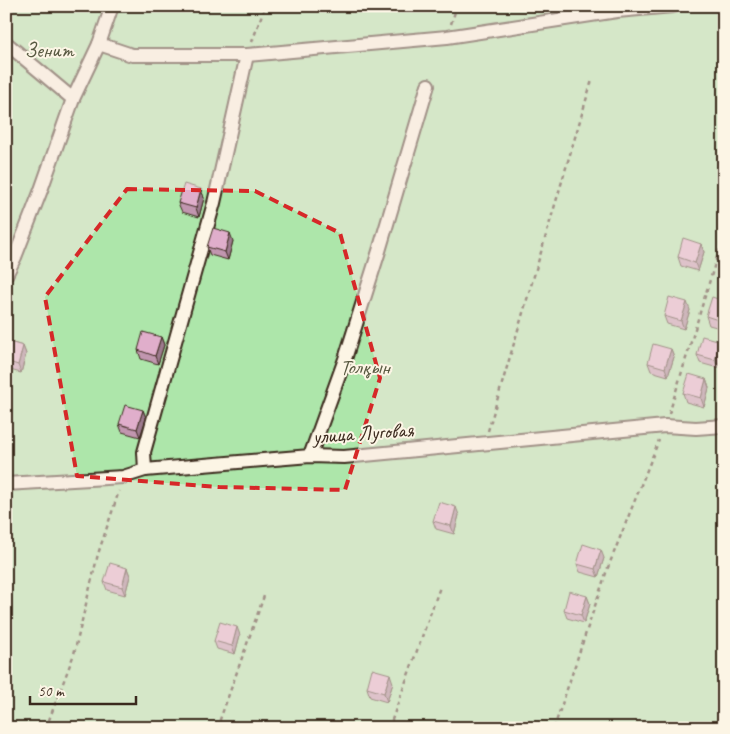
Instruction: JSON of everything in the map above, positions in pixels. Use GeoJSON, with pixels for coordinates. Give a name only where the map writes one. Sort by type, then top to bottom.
{"type":"FeatureCollection","features":[{"type":"Feature","properties":{"kind":"street"},"geometry":{"type":"LineString","coordinates":[[6,275],[41,190],[73,99],[99,44],[112,6]]}},
{"type":"Feature","properties":{"kind":"street"},"geometry":{"type":"LineString","coordinates":[[99,44],[132,55],[247,55],[447,37],[618,11],[673,6]]}},
{"type":"Feature","properties":{"kind":"street"},"geometry":{"type":"LineString","coordinates":[[6,43],[73,99]]}},
{"type":"Feature","properties":{"kind":"street"},"geometry":{"type":"LineString","coordinates":[[145,470],[144,452],[214,203],[247,55]]}},
{"type":"Feature","properties":{"kind":"street"},"geometry":{"type":"LineString","coordinates":[[310,456],[348,350],[428,85]]}},
{"type":"Feature","properties":{"kind":"street","name":"улица Луговая"},"geometry":{"type":"LineString","coordinates":[[6,484],[123,477],[145,470],[310,456],[344,457],[665,426],[696,428],[724,426]]}},
{"type":"Feature","properties":{"kind":"path"},"geometry":{"type":"LineString","coordinates":[[247,55],[265,6]]}},
{"type":"Feature","properties":{"kind":"path"},"geometry":{"type":"LineString","coordinates":[[485,442],[592,80]]}},
{"type":"Feature","properties":{"kind":"path"},"geometry":{"type":"LineString","coordinates":[[554,728],[607,570],[665,426],[724,234]]}},
{"type":"Feature","properties":{"kind":"path"},"geometry":{"type":"LineString","coordinates":[[46,728],[74,654],[98,554],[123,477]]}},
{"type":"Feature","properties":{"kind":"path"},"geometry":{"type":"LineString","coordinates":[[389,728],[440,587]]}},
{"type":"Feature","properties":{"kind":"path"},"geometry":{"type":"LineString","coordinates":[[217,728],[264,596]]}},
{"type":"Feature","properties":{"kind":"highlighted area"},"geometry":{"type":"Polygon","coordinates":[[[127,189],[255,191],[340,233],[380,378],[345,490],[219,487],[77,476],[45,297],[127,189]]]}},
{"type":"Feature","properties":{"kind":"green space","name":"Толқын"},"geometry":{"type":"Polygon","coordinates":[[[6,6],[724,6],[724,728],[6,728],[6,6]]]}},
{"type":"Feature","properties":{"kind":"building"},"geometry":{"type":"Polygon","coordinates":[[[184,184],[201,189],[196,208],[178,203],[184,184]]]}},
{"type":"Feature","properties":{"kind":"building"},"geometry":{"type":"Polygon","coordinates":[[[213,228],[230,233],[225,252],[207,247],[213,228]]]}},
{"type":"Feature","properties":{"kind":"building"},"geometry":{"type":"Polygon","coordinates":[[[683,238],[701,244],[695,263],[678,257],[683,238]]]}},
{"type":"Feature","properties":{"kind":"building"},"geometry":{"type":"Polygon","coordinates":[[[669,297],[687,302],[681,321],[664,316],[669,297]]]}},
{"type":"Feature","properties":{"kind":"building"},"geometry":{"type":"Polygon","coordinates":[[[712,297],[724,301],[724,322],[706,316],[712,297]]]}},
{"type":"Feature","properties":{"kind":"building"},"geometry":{"type":"Polygon","coordinates":[[[143,332],[161,337],[155,356],[138,350],[143,332]]]}},
{"type":"Feature","properties":{"kind":"building"},"geometry":{"type":"Polygon","coordinates":[[[702,336],[720,341],[715,360],[697,355],[702,336]]]}},
{"type":"Feature","properties":{"kind":"building"},"geometry":{"type":"Polygon","coordinates":[[[6,341],[23,346],[18,365],[6,361],[6,341]]]}},
{"type":"Feature","properties":{"kind":"building"},"geometry":{"type":"Polygon","coordinates":[[[653,344],[671,349],[665,368],[648,363],[653,344]]]}},
{"type":"Feature","properties":{"kind":"building"},"geometry":{"type":"Polygon","coordinates":[[[689,374],[706,379],[701,398],[683,393],[689,374]]]}},
{"type":"Feature","properties":{"kind":"building"},"geometry":{"type":"Polygon","coordinates":[[[125,405],[143,410],[137,429],[119,424],[125,405]]]}},
{"type":"Feature","properties":{"kind":"building"},"geometry":{"type":"Polygon","coordinates":[[[439,502],[456,507],[451,526],[433,521],[439,502]]]}},
{"type":"Feature","properties":{"kind":"building"},"geometry":{"type":"Polygon","coordinates":[[[583,544],[601,550],[595,569],[577,564],[583,544]]]}},
{"type":"Feature","properties":{"kind":"building"},"geometry":{"type":"Polygon","coordinates":[[[110,563],[127,568],[122,587],[104,582],[110,563]]]}},
{"type":"Feature","properties":{"kind":"building"},"geometry":{"type":"Polygon","coordinates":[[[569,591],[587,596],[581,615],[564,610],[569,591]]]}},
{"type":"Feature","properties":{"kind":"building"},"geometry":{"type":"Polygon","coordinates":[[[220,622],[237,627],[232,646],[214,641],[220,622]]]}},
{"type":"Feature","properties":{"kind":"building"},"geometry":{"type":"Polygon","coordinates":[[[372,669],[390,674],[384,693],[367,688],[372,669]]]}},
{"type":"Feature","properties":{"kind":"park label","name":"Зенит"},"geometry":{"type":"Point","coordinates":[49,50]}}]}
